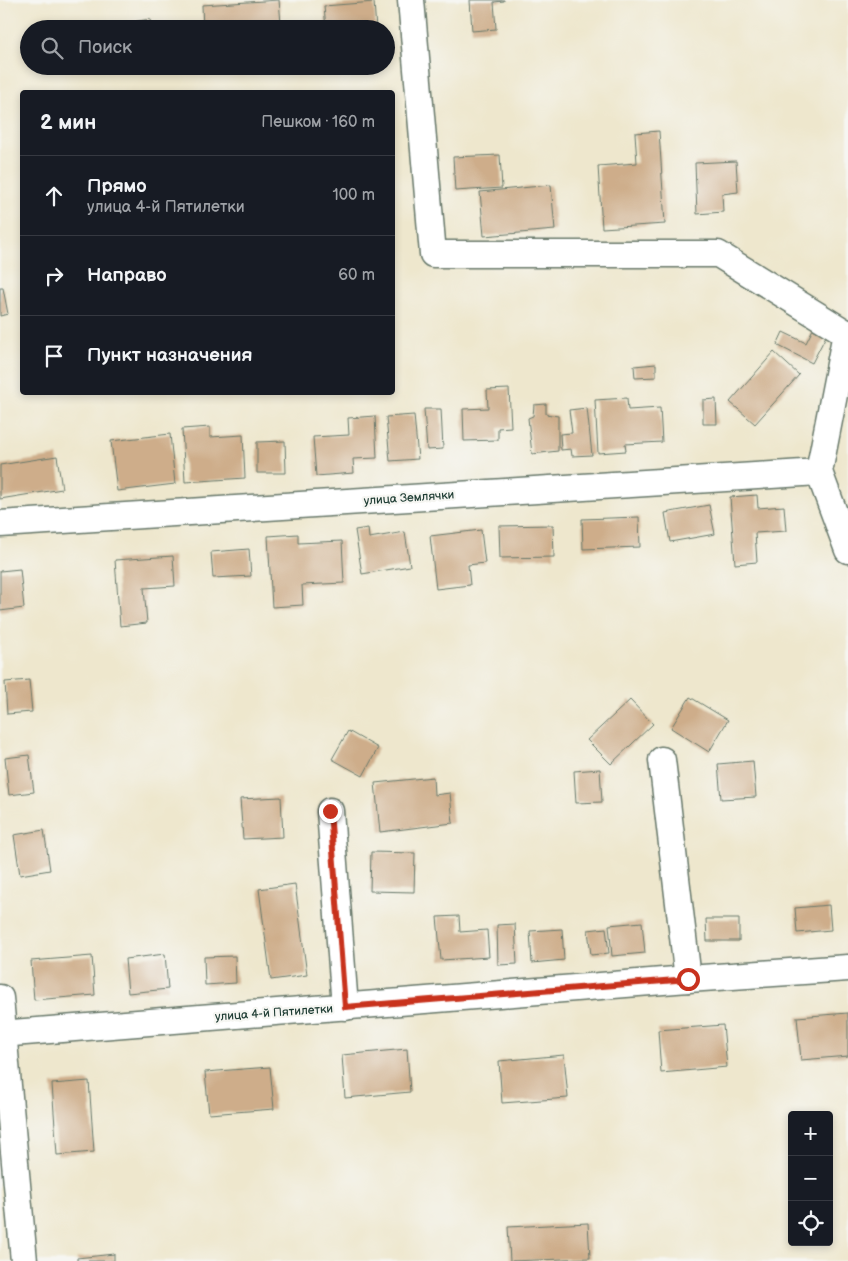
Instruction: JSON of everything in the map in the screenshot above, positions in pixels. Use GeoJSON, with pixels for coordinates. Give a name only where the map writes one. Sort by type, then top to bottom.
{"type":"FeatureCollection","features":[{"type":"Feature","properties":{"kind":"street"},"geometry":{"type":"LineString","coordinates":[[411,0],[433,254],[718,254],[847,333],[819,472],[848,550]]}},
{"type":"Feature","properties":{"kind":"street","name":"улица Землячки"},"geometry":{"type":"LineString","coordinates":[[0,524],[819,472]]}},
{"type":"Feature","properties":{"kind":"street"},"geometry":{"type":"LineString","coordinates":[[662,760],[688,979]]}},
{"type":"Feature","properties":{"kind":"street"},"geometry":{"type":"LineString","coordinates":[[330,811],[345,1007]]}},
{"type":"Feature","properties":{"kind":"street","name":"улица 4-й Пятилетки"},"geometry":{"type":"LineString","coordinates":[[2,1034],[848,968]]}},
{"type":"Feature","properties":{"kind":"street"},"geometry":{"type":"LineString","coordinates":[[0,998],[24,1261]]}},
{"type":"Feature","properties":{"kind":"building"},"geometry":{"type":"Polygon","coordinates":[[[279,0],[281,20],[203,20],[202,5],[279,0]]]}},
{"type":"Feature","properties":{"kind":"building"},"geometry":{"type":"Polygon","coordinates":[[[470,0],[504,0],[494,2],[496,29],[472,31],[470,0]]]}},
{"type":"Feature","properties":{"kind":"building"},"geometry":{"type":"Polygon","coordinates":[[[374,2],[375,20],[325,20],[324,6],[374,2]]]}},
{"type":"Feature","properties":{"kind":"building"},"geometry":{"type":"Polygon","coordinates":[[[659,131],[665,224],[602,228],[598,166],[637,163],[635,133],[659,131]]]}},
{"type":"Feature","properties":{"kind":"building"},"geometry":{"type":"Polygon","coordinates":[[[500,155],[502,188],[455,191],[453,157],[500,155]]]}},
{"type":"Feature","properties":{"kind":"building"},"geometry":{"type":"Polygon","coordinates":[[[736,161],[738,192],[722,194],[723,212],[697,214],[695,163],[736,161]]]}},
{"type":"Feature","properties":{"kind":"building"},"geometry":{"type":"Polygon","coordinates":[[[551,185],[555,230],[484,236],[480,192],[551,185]]]}},
{"type":"Feature","properties":{"kind":"building"},"geometry":{"type":"Polygon","coordinates":[[[0,288],[3,288],[8,314],[0,316],[0,288]]]}},
{"type":"Feature","properties":{"kind":"building"},"geometry":{"type":"Polygon","coordinates":[[[813,329],[826,336],[812,363],[777,345],[783,332],[806,343],[813,329]]]}},
{"type":"Feature","properties":{"kind":"building"},"geometry":{"type":"Polygon","coordinates":[[[774,352],[799,375],[755,424],[730,402],[774,352]]]}},
{"type":"Feature","properties":{"kind":"building"},"geometry":{"type":"Polygon","coordinates":[[[656,364],[656,377],[635,378],[634,366],[656,364]]]}},
{"type":"Feature","properties":{"kind":"building"},"geometry":{"type":"Polygon","coordinates":[[[509,389],[511,427],[498,428],[498,440],[464,441],[463,409],[488,408],[487,390],[509,389]]]}},
{"type":"Feature","properties":{"kind":"building"},"geometry":{"type":"Polygon","coordinates":[[[627,398],[628,410],[660,408],[662,442],[625,444],[626,451],[598,453],[595,400],[627,398]]]}},
{"type":"Feature","properties":{"kind":"building"},"geometry":{"type":"Polygon","coordinates":[[[716,399],[717,424],[703,424],[703,400],[716,399]]]}},
{"type":"Feature","properties":{"kind":"building"},"geometry":{"type":"Polygon","coordinates":[[[546,404],[546,414],[558,416],[558,451],[532,454],[528,418],[533,416],[534,405],[546,404]]]}},
{"type":"Feature","properties":{"kind":"building"},"geometry":{"type":"Polygon","coordinates":[[[587,408],[592,455],[572,456],[571,449],[561,450],[560,434],[572,433],[569,410],[587,408]]]}},
{"type":"Feature","properties":{"kind":"building"},"geometry":{"type":"Polygon","coordinates":[[[424,409],[441,409],[443,449],[427,450],[424,409]]]}},
{"type":"Feature","properties":{"kind":"building"},"geometry":{"type":"Polygon","coordinates":[[[414,415],[418,459],[390,461],[386,417],[414,415]]]}},
{"type":"Feature","properties":{"kind":"building"},"geometry":{"type":"Polygon","coordinates":[[[375,416],[377,458],[353,459],[354,473],[316,476],[313,437],[349,435],[348,418],[375,416]]]}},
{"type":"Feature","properties":{"kind":"building"},"geometry":{"type":"Polygon","coordinates":[[[210,427],[210,437],[243,435],[245,478],[185,482],[182,429],[210,427]]]}},
{"type":"Feature","properties":{"kind":"building"},"geometry":{"type":"Polygon","coordinates":[[[170,434],[175,484],[117,491],[111,441],[170,434]]]}},
{"type":"Feature","properties":{"kind":"building"},"geometry":{"type":"Polygon","coordinates":[[[285,441],[286,473],[257,473],[257,442],[285,441]]]}},
{"type":"Feature","properties":{"kind":"building"},"geometry":{"type":"Polygon","coordinates":[[[57,456],[62,489],[0,499],[0,465],[57,456]]]}},
{"type":"Feature","properties":{"kind":"building"},"geometry":{"type":"Polygon","coordinates":[[[757,495],[758,508],[784,506],[786,531],[755,533],[757,562],[735,564],[730,497],[757,495]]]}},
{"type":"Feature","properties":{"kind":"building"},"geometry":{"type":"Polygon","coordinates":[[[709,505],[715,534],[670,542],[665,513],[709,505]]]}},
{"type":"Feature","properties":{"kind":"building"},"geometry":{"type":"Polygon","coordinates":[[[639,517],[640,547],[583,549],[582,519],[639,517]]]}},
{"type":"Feature","properties":{"kind":"building"},"geometry":{"type":"Polygon","coordinates":[[[553,525],[554,557],[500,558],[499,526],[553,525]]]}},
{"type":"Feature","properties":{"kind":"building"},"geometry":{"type":"Polygon","coordinates":[[[368,528],[369,538],[405,532],[410,566],[362,574],[355,530],[368,528]]]}},
{"type":"Feature","properties":{"kind":"building"},"geometry":{"type":"Polygon","coordinates":[[[481,530],[485,563],[468,565],[470,585],[436,589],[430,536],[481,530]]]}},
{"type":"Feature","properties":{"kind":"building"},"geometry":{"type":"Polygon","coordinates":[[[298,534],[298,543],[342,541],[344,583],[302,585],[303,605],[272,607],[268,536],[298,534]]]}},
{"type":"Feature","properties":{"kind":"building"},"geometry":{"type":"Polygon","coordinates":[[[249,549],[251,576],[213,578],[211,552],[249,549]]]}},
{"type":"Feature","properties":{"kind":"building"},"geometry":{"type":"Polygon","coordinates":[[[173,556],[175,586],[144,588],[147,623],[120,626],[115,560],[173,556]]]}},
{"type":"Feature","properties":{"kind":"building"},"geometry":{"type":"Polygon","coordinates":[[[20,569],[24,608],[0,611],[0,571],[20,569]]]}},
{"type":"Feature","properties":{"kind":"building"},"geometry":{"type":"Polygon","coordinates":[[[29,680],[32,712],[7,714],[5,682],[29,680]]]}},
{"type":"Feature","properties":{"kind":"building"},"geometry":{"type":"Polygon","coordinates":[[[690,697],[728,720],[709,752],[671,728],[690,697]]]}},
{"type":"Feature","properties":{"kind":"building"},"geometry":{"type":"Polygon","coordinates":[[[630,700],[653,724],[611,764],[587,740],[630,700]]]}},
{"type":"Feature","properties":{"kind":"building"},"geometry":{"type":"Polygon","coordinates":[[[348,731],[378,748],[363,776],[332,759],[348,731]]]}},
{"type":"Feature","properties":{"kind":"building"},"geometry":{"type":"Polygon","coordinates":[[[29,755],[34,792],[9,795],[5,758],[29,755]]]}},
{"type":"Feature","properties":{"kind":"building"},"geometry":{"type":"Polygon","coordinates":[[[753,761],[756,797],[721,799],[718,764],[753,761]]]}},
{"type":"Feature","properties":{"kind":"building"},"geometry":{"type":"Polygon","coordinates":[[[600,769],[602,802],[576,803],[574,771],[600,769]]]}},
{"type":"Feature","properties":{"kind":"building"},"geometry":{"type":"Polygon","coordinates":[[[433,777],[434,795],[450,793],[453,823],[380,832],[375,783],[433,777]]]}},
{"type":"Feature","properties":{"kind":"building"},"geometry":{"type":"Polygon","coordinates":[[[281,797],[283,837],[243,839],[240,799],[281,797]]]}},
{"type":"Feature","properties":{"kind":"building"},"geometry":{"type":"Polygon","coordinates":[[[44,830],[50,870],[20,875],[14,835],[44,830]]]}},
{"type":"Feature","properties":{"kind":"building"},"geometry":{"type":"Polygon","coordinates":[[[371,852],[415,853],[414,892],[370,891],[371,852]]]}},
{"type":"Feature","properties":{"kind":"building"},"geometry":{"type":"Polygon","coordinates":[[[295,884],[307,975],[271,980],[259,889],[295,884]]]}},
{"type":"Feature","properties":{"kind":"building"},"geometry":{"type":"Polygon","coordinates":[[[829,905],[831,930],[797,933],[795,908],[829,905]]]}},
{"type":"Feature","properties":{"kind":"building"},"geometry":{"type":"Polygon","coordinates":[[[459,916],[460,932],[487,930],[489,957],[441,960],[437,917],[459,916]]]}},
{"type":"Feature","properties":{"kind":"building"},"geometry":{"type":"Polygon","coordinates":[[[706,919],[739,919],[739,941],[707,941],[706,919]]]}},
{"type":"Feature","properties":{"kind":"building"},"geometry":{"type":"Polygon","coordinates":[[[642,922],[645,953],[612,956],[609,925],[642,922]]]}},
{"type":"Feature","properties":{"kind":"building"},"geometry":{"type":"Polygon","coordinates":[[[515,924],[517,964],[498,965],[497,925],[515,924]]]}},
{"type":"Feature","properties":{"kind":"building"},"geometry":{"type":"Polygon","coordinates":[[[606,928],[609,953],[591,955],[588,930],[606,928]]]}},
{"type":"Feature","properties":{"kind":"building"},"geometry":{"type":"Polygon","coordinates":[[[562,929],[564,960],[532,963],[530,931],[562,929]]]}},
{"type":"Feature","properties":{"kind":"building"},"geometry":{"type":"Polygon","coordinates":[[[165,954],[168,989],[128,993],[125,959],[165,954]]]}},
{"type":"Feature","properties":{"kind":"building"},"geometry":{"type":"Polygon","coordinates":[[[92,956],[95,995],[34,1000],[31,961],[92,956]]]}},
{"type":"Feature","properties":{"kind":"building"},"geometry":{"type":"Polygon","coordinates":[[[235,956],[236,983],[205,985],[204,957],[235,956]]]}},
{"type":"Feature","properties":{"kind":"building"},"geometry":{"type":"Polygon","coordinates":[[[848,1013],[848,1056],[801,1060],[797,1017],[848,1013]]]}},
{"type":"Feature","properties":{"kind":"building"},"geometry":{"type":"Polygon","coordinates":[[[723,1025],[727,1067],[661,1073],[658,1030],[723,1025]]]}},
{"type":"Feature","properties":{"kind":"building"},"geometry":{"type":"Polygon","coordinates":[[[407,1049],[410,1092],[345,1098],[342,1055],[407,1049]]]}},
{"type":"Feature","properties":{"kind":"building"},"geometry":{"type":"Polygon","coordinates":[[[564,1055],[568,1098],[502,1103],[499,1061],[564,1055]]]}},
{"type":"Feature","properties":{"kind":"building"},"geometry":{"type":"Polygon","coordinates":[[[270,1067],[274,1109],[209,1114],[205,1072],[270,1067]]]}},
{"type":"Feature","properties":{"kind":"building"},"geometry":{"type":"Polygon","coordinates":[[[89,1081],[94,1152],[57,1155],[52,1084],[89,1081]]]}},
{"type":"Feature","properties":{"kind":"building"},"geometry":{"type":"Polygon","coordinates":[[[588,1223],[590,1258],[510,1261],[508,1227],[588,1223]]]}},
{"type":"Feature","properties":{"kind":"building"},"geometry":{"type":"Polygon","coordinates":[[[114,1254],[114,1261],[77,1261],[77,1258],[114,1254]]]}},
{"type":"Feature","properties":{"kind":"route"},"geometry":{"type":"LineString","coordinates":[[330,811],[345,1007],[688,979]]}}]}
